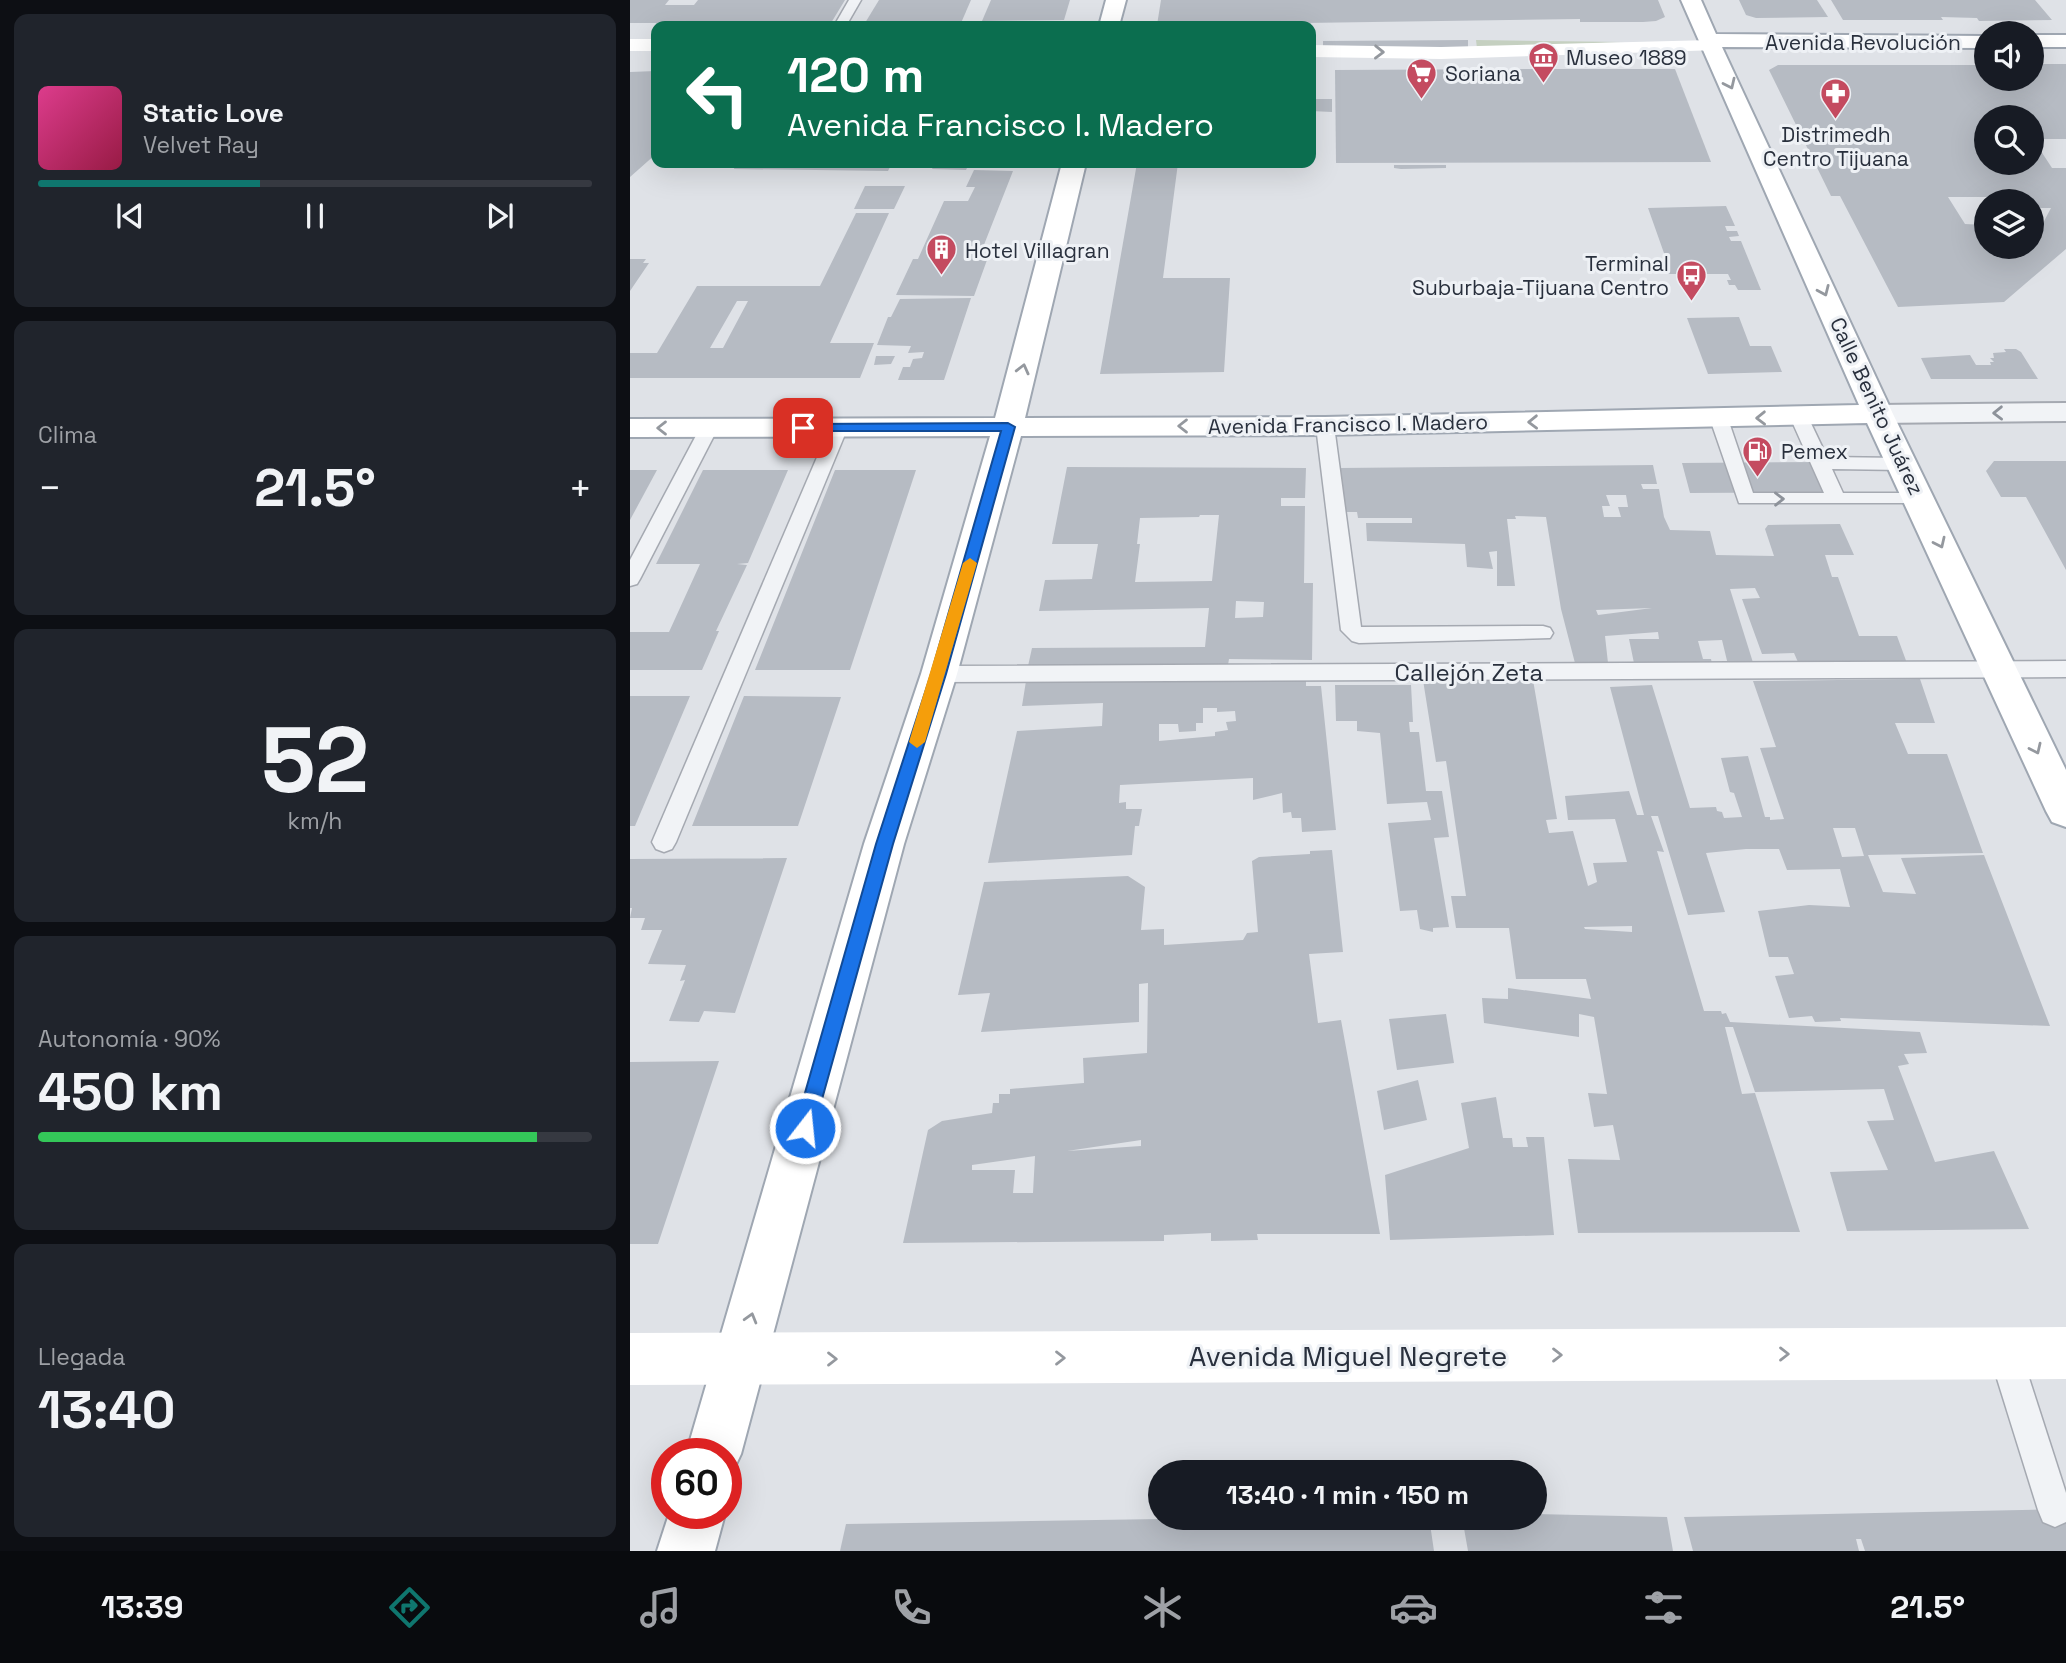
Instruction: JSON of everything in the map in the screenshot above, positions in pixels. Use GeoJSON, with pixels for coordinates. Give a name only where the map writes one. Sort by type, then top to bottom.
{"type":"FeatureCollection","features":[{"type":"Feature","properties":{"kind":"main road"},"geometry":{"type":"LineString","coordinates":[[1110,21],[1116,0]]}},
{"type":"Feature","properties":{"kind":"main road","name":"Calle Benito Juárez"},"geometry":{"type":"LineString","coordinates":[[1691,0],[1720,43],[1878,414],[2066,811]]}},
{"type":"Feature","properties":{"kind":"main road","name":"Avenida Revolución"},"geometry":{"type":"LineString","coordinates":[[1316,36],[1437,34],[1720,43]]}},
{"type":"Feature","properties":{"kind":"main road"},"geometry":{"type":"LineString","coordinates":[[2044,41],[2066,41]]}},
{"type":"Feature","properties":{"kind":"main road","name":"Avenida Revolución"},"geometry":{"type":"LineString","coordinates":[[1316,51],[1441,53],[1720,43],[1974,42]]}},
{"type":"Feature","properties":{"kind":"main road"},"geometry":{"type":"LineString","coordinates":[[630,45],[651,45]]}},
{"type":"Feature","properties":{"kind":"main road"},"geometry":{"type":"LineString","coordinates":[[717,1438],[884,844],[939,674],[1008,427],[1073,168]]}},
{"type":"Feature","properties":{"kind":"main road","name":"Avenida Francisco I. Madero"},"geometry":{"type":"LineString","coordinates":[[630,428],[1325,426],[1878,414]]}},
{"type":"Feature","properties":{"kind":"main road","name":"Avenida Miguel Negrete"},"geometry":{"type":"LineString","coordinates":[[630,1359],[2066,1353]]}},
{"type":"Feature","properties":{"kind":"main road"},"geometry":{"type":"LineString","coordinates":[[687,1551],[693,1529]]}},
{"type":"Feature","properties":{"kind":"street","name":"Avenida Francisco I. Madero"},"geometry":{"type":"LineString","coordinates":[[1878,414],[2066,412]]}},
{"type":"Feature","properties":{"kind":"lane"},"geometry":{"type":"LineString","coordinates":[[843,21],[855,0]]}},
{"type":"Feature","properties":{"kind":"lane"},"geometry":{"type":"LineString","coordinates":[[1799,417],[1836,498]]}},
{"type":"Feature","properties":{"kind":"lane"},"geometry":{"type":"LineString","coordinates":[[1719,419],[1746,499],[1919,499]]}},
{"type":"Feature","properties":{"kind":"lane"},"geometry":{"type":"LineString","coordinates":[[1325,426],[1351,630],[1359,636],[1543,633]]}},
{"type":"Feature","properties":{"kind":"lane"},"geometry":{"type":"LineString","coordinates":[[630,579],[709,428]]}},
{"type":"Feature","properties":{"kind":"lane"},"geometry":{"type":"LineString","coordinates":[[664,842],[839,428]]}},
{"type":"Feature","properties":{"kind":"lane"},"geometry":{"type":"LineString","coordinates":[[1821,464],[1902,464]]}},
{"type":"Feature","properties":{"kind":"lane","name":"Callejón Zeta"},"geometry":{"type":"LineString","coordinates":[[939,674],[2066,669]]}},
{"type":"Feature","properties":{"kind":"lane"},"geometry":{"type":"LineString","coordinates":[[2005,1353],[2054,1510]]}},
{"type":"Feature","properties":{"kind":"green space"},"geometry":{"type":"Polygon","coordinates":[[[1476,40],[1624,42],[1477,48],[1476,40]]]}},
{"type":"Feature","properties":{"kind":"building"},"geometry":{"type":"Polygon","coordinates":[[[630,0],[669,0],[665,5],[694,5],[698,0],[845,0],[832,21],[630,23],[630,0]]]}},
{"type":"Feature","properties":{"kind":"building"},"geometry":{"type":"Polygon","coordinates":[[[879,0],[971,0],[962,21],[866,21],[879,0]]]}},
{"type":"Feature","properties":{"kind":"building"},"geometry":{"type":"Polygon","coordinates":[[[991,0],[1070,0],[1064,20],[982,21],[991,0]]]}},
{"type":"Feature","properties":{"kind":"building"},"geometry":{"type":"Polygon","coordinates":[[[1161,0],[1658,0],[1665,17],[1643,22],[1580,22],[1580,19],[1316,23],[1158,21],[1161,0]]]}},
{"type":"Feature","properties":{"kind":"building"},"geometry":{"type":"Polygon","coordinates":[[[1739,0],[1817,0],[1828,17],[1756,18],[1746,15],[1739,0]]]}},
{"type":"Feature","properties":{"kind":"building"},"geometry":{"type":"Polygon","coordinates":[[[1831,0],[2035,0],[2052,20],[1979,21],[1977,18],[1941,17],[1943,20],[1843,20],[1831,0]]]}},
{"type":"Feature","properties":{"kind":"building"},"geometry":{"type":"Polygon","coordinates":[[[1468,40],[1468,47],[1323,47],[1323,41],[1468,40]]]}},
{"type":"Feature","properties":{"kind":"building"},"geometry":{"type":"Polygon","coordinates":[[[2044,64],[2066,64],[2066,139],[2044,139],[2044,105],[1974,105],[1974,175],[2044,175],[2044,156],[2052,168],[2066,168],[2066,249],[2004,302],[1898,307],[1840,196],[1831,196],[1769,70],[1778,65],[1974,65],[1974,91],[2044,91],[2044,64]]]}},
{"type":"Feature","properties":{"kind":"building"},"geometry":{"type":"Polygon","coordinates":[[[1675,69],[1711,162],[1336,163],[1335,70],[1675,69]]]}},
{"type":"Feature","properties":{"kind":"building"},"geometry":{"type":"Polygon","coordinates":[[[651,71],[651,158],[630,177],[630,72],[651,71]]]}},
{"type":"Feature","properties":{"kind":"building"},"geometry":{"type":"Polygon","coordinates":[[[1316,99],[1332,99],[1332,112],[1316,111],[1316,99]]]}},
{"type":"Feature","properties":{"kind":"building"},"geometry":{"type":"Polygon","coordinates":[[[1394,165],[1446,165],[1446,168],[1401,169],[1394,168],[1394,165]]]}},
{"type":"Feature","properties":{"kind":"building"},"geometry":{"type":"Polygon","coordinates":[[[734,168],[890,168],[888,171],[734,168]]]}},
{"type":"Feature","properties":{"kind":"building"},"geometry":{"type":"Polygon","coordinates":[[[932,168],[967,168],[966,170],[932,168]]]}},
{"type":"Feature","properties":{"kind":"building"},"geometry":{"type":"Polygon","coordinates":[[[1136,168],[1177,168],[1163,278],[1230,278],[1224,372],[1100,374],[1136,168]]]}},
{"type":"Feature","properties":{"kind":"building"},"geometry":{"type":"Polygon","coordinates":[[[974,170],[1013,171],[978,260],[987,260],[974,296],[896,295],[913,259],[918,259],[944,201],[968,201],[975,187],[966,187],[974,170]]]}},
{"type":"Feature","properties":{"kind":"building"},"geometry":{"type":"Polygon","coordinates":[[[865,186],[905,186],[894,209],[854,209],[865,186]]]}},
{"type":"Feature","properties":{"kind":"building"},"geometry":{"type":"Polygon","coordinates":[[[1726,206],[1735,226],[1725,226],[1727,231],[1737,231],[1739,236],[1729,237],[1731,241],[1741,241],[1761,290],[1738,290],[1735,285],[1729,285],[1727,280],[1731,280],[1728,274],[1667,274],[1666,270],[1670,270],[1648,208],[1726,206]]]}},
{"type":"Feature","properties":{"kind":"building"},"geometry":{"type":"Polygon","coordinates":[[[856,213],[889,213],[830,343],[874,343],[860,378],[630,378],[630,353],[657,353],[697,286],[820,286],[856,213]],[[737,301],[710,348],[723,348],[748,301],[737,301]]]}},
{"type":"Feature","properties":{"kind":"building"},"geometry":{"type":"Polygon","coordinates":[[[630,259],[646,259],[643,263],[649,263],[630,291],[630,259]]]}},
{"type":"Feature","properties":{"kind":"building"},"geometry":{"type":"Polygon","coordinates":[[[971,298],[944,380],[898,380],[903,367],[910,367],[913,359],[922,358],[924,352],[908,353],[911,346],[877,345],[888,317],[891,317],[900,299],[971,298]]]}},
{"type":"Feature","properties":{"kind":"building"},"geometry":{"type":"Polygon","coordinates":[[[1739,317],[1750,346],[1771,346],[1782,372],[1708,374],[1687,318],[1739,317]]]}},
{"type":"Feature","properties":{"kind":"building"},"geometry":{"type":"Polygon","coordinates":[[[2004,349],[2021,352],[2038,379],[1931,379],[1921,358],[1970,355],[1976,365],[1991,365],[1990,362],[1994,362],[1990,358],[1994,358],[1993,353],[2006,352],[2004,349]]]}},
{"type":"Feature","properties":{"kind":"building"},"geometry":{"type":"Polygon","coordinates":[[[876,356],[895,356],[891,364],[874,365],[876,356]]]}},
{"type":"Feature","properties":{"kind":"building"},"geometry":{"type":"Polygon","coordinates":[[[1994,461],[2066,461],[2066,570],[2026,497],[2001,497],[1986,471],[1994,461]]]}},
{"type":"Feature","properties":{"kind":"building","name":"Pemex"},"geometry":{"type":"Polygon","coordinates":[[[1823,462],[1835,492],[1690,493],[1682,463],[1823,462]]]}},
{"type":"Feature","properties":{"kind":"building"},"geometry":{"type":"Polygon","coordinates":[[[1653,465],[1657,484],[1641,484],[1643,489],[1659,489],[1664,517],[1670,530],[1710,531],[1716,555],[1774,556],[1765,529],[1768,525],[1840,524],[1854,555],[1825,555],[1832,577],[1838,577],[1859,636],[1897,636],[1908,666],[1801,669],[1794,653],[1762,654],[1742,599],[1760,598],[1755,588],[1730,589],[1755,669],[1729,669],[1722,640],[1698,641],[1703,659],[1711,659],[1713,669],[1635,668],[1629,639],[1659,639],[1658,632],[1605,636],[1608,663],[1603,663],[1604,668],[1576,667],[1561,609],[1546,517],[1515,516],[1516,519],[1507,519],[1515,586],[1497,586],[1497,551],[1489,552],[1493,569],[1467,567],[1465,544],[1367,541],[1366,523],[1412,523],[1412,518],[1358,518],[1357,512],[1340,512],[1340,468],[1653,465]],[[1606,495],[1610,506],[1602,506],[1604,517],[1621,517],[1618,507],[1628,507],[1626,495],[1606,495]],[[1652,608],[1596,610],[1598,615],[1652,608]]]}},
{"type":"Feature","properties":{"kind":"building"},"geometry":{"type":"Polygon","coordinates":[[[1067,467],[1306,468],[1305,498],[1281,498],[1281,506],[1305,506],[1304,583],[1313,583],[1312,660],[1229,659],[1228,665],[1203,666],[1028,666],[1032,648],[1205,647],[1209,608],[1039,611],[1045,580],[1092,579],[1098,544],[1052,544],[1067,467]],[[1219,515],[1140,518],[1135,582],[1212,581],[1219,515]],[[1236,601],[1235,618],[1263,617],[1264,602],[1236,601]]]}},
{"type":"Feature","properties":{"kind":"building"},"geometry":{"type":"Polygon","coordinates":[[[630,470],[657,470],[630,520],[630,470]]]}},
{"type":"Feature","properties":{"kind":"building"},"geometry":{"type":"Polygon","coordinates":[[[703,470],[788,470],[748,563],[737,564],[747,565],[716,631],[719,631],[702,670],[630,670],[630,632],[669,632],[700,564],[656,564],[703,470]]]}},
{"type":"Feature","properties":{"kind":"building"},"geometry":{"type":"Polygon","coordinates":[[[835,470],[916,470],[850,670],[755,670],[835,470]]]}},
{"type":"Feature","properties":{"kind":"building"},"geometry":{"type":"Polygon","coordinates":[[[1920,679],[1935,723],[1895,723],[1908,754],[1947,754],[1983,853],[1868,855],[1883,892],[1916,894],[1901,858],[1984,855],[2050,1026],[1840,1018],[1841,1021],[1815,1022],[1812,1016],[1789,1018],[1775,976],[1794,974],[1788,957],[1769,957],[1758,911],[1809,905],[1850,907],[1840,869],[1787,870],[1779,849],[1706,853],[1725,912],[1688,915],[1658,816],[1651,816],[1664,852],[1657,851],[1704,1011],[1726,1013],[1730,1022],[1920,1032],[1927,1053],[1904,1054],[1909,1064],[1898,1066],[1935,1162],[1994,1151],[2029,1229],[1847,1231],[1830,1172],[1888,1170],[1867,1121],[1894,1120],[1884,1089],[1755,1092],[1733,1027],[1725,1027],[1742,1094],[1755,1093],[1800,1232],[1578,1233],[1568,1159],[1620,1160],[1613,1125],[1594,1127],[1588,1093],[1607,1094],[1594,1017],[1579,1014],[1579,1037],[1484,1023],[1482,998],[1508,999],[1508,988],[1591,999],[1586,979],[1516,979],[1509,928],[1456,928],[1451,896],[1466,896],[1446,761],[1436,762],[1423,680],[1533,680],[1557,819],[1546,820],[1549,833],[1573,831],[1588,886],[1597,882],[1593,863],[1627,862],[1615,819],[1568,820],[1565,796],[1629,791],[1637,815],[1644,815],[1610,687],[1652,685],[1690,808],[1716,807],[1724,818],[1742,817],[1734,793],[1730,792],[1721,758],[1748,756],[1765,817],[1770,817],[1770,820],[1784,819],[1760,748],[1776,747],[1753,681],[1920,679]],[[1833,828],[1842,857],[1864,856],[1855,828],[1833,828]],[[1632,926],[1584,927],[1632,932],[1632,926]]]}},
{"type":"Feature","properties":{"kind":"building"},"geometry":{"type":"Polygon","coordinates":[[[1306,680],[1306,686],[1321,686],[1336,830],[1302,832],[1301,818],[1292,818],[1291,812],[1283,813],[1282,793],[1253,800],[1253,778],[1120,785],[1119,803],[1126,802],[1126,809],[1142,809],[1139,826],[1135,826],[1132,855],[988,863],[1017,731],[1102,726],[1103,703],[1022,706],[1026,681],[1306,680]],[[1203,708],[1203,723],[1196,723],[1196,731],[1179,732],[1178,724],[1159,724],[1159,741],[1215,736],[1215,732],[1228,730],[1226,722],[1236,721],[1235,711],[1217,712],[1217,708],[1203,708]]]}},
{"type":"Feature","properties":{"kind":"building"},"geometry":{"type":"Polygon","coordinates":[[[1335,685],[1411,685],[1413,722],[1409,722],[1410,732],[1419,732],[1426,791],[1442,791],[1449,837],[1434,838],[1449,927],[1433,928],[1433,932],[1420,929],[1417,910],[1400,911],[1388,823],[1431,820],[1427,802],[1387,804],[1380,733],[1357,731],[1357,721],[1336,721],[1335,685]]]}},
{"type":"Feature","properties":{"kind":"building"},"geometry":{"type":"Polygon","coordinates":[[[630,696],[690,696],[635,826],[630,826],[630,696]]]}},
{"type":"Feature","properties":{"kind":"building"},"geometry":{"type":"Polygon","coordinates":[[[744,696],[841,697],[798,826],[692,826],[744,696]]]}},
{"type":"Feature","properties":{"kind":"building"},"geometry":{"type":"Polygon","coordinates":[[[1332,850],[1343,952],[1309,954],[1318,1023],[1341,1020],[1380,1234],[1257,1234],[1258,1240],[1211,1241],[1211,1233],[1164,1235],[1164,1241],[903,1243],[928,1130],[942,1121],[992,1113],[993,1103],[999,1103],[999,1094],[1010,1094],[1010,1089],[1084,1083],[1083,1058],[1147,1053],[1148,983],[1139,984],[1139,1022],[981,1032],[990,993],[958,995],[984,882],[1128,876],[1145,887],[1141,930],[1164,929],[1164,945],[1243,940],[1247,933],[1258,932],[1252,861],[1259,857],[1310,854],[1310,851],[1332,850]],[[1141,1140],[1067,1151],[1141,1146],[1141,1140]],[[1035,1156],[972,1165],[972,1170],[1015,1170],[1013,1193],[1033,1193],[1035,1156]]]}},
{"type":"Feature","properties":{"kind":"building"},"geometry":{"type":"Polygon","coordinates":[[[787,858],[735,1013],[704,1011],[699,1022],[669,1021],[685,980],[680,981],[686,965],[648,964],[662,930],[641,930],[645,918],[630,918],[630,859],[787,858]]]}},
{"type":"Feature","properties":{"kind":"building"},"geometry":{"type":"Polygon","coordinates":[[[1446,1014],[1454,1063],[1397,1070],[1389,1019],[1446,1014]]]}},
{"type":"Feature","properties":{"kind":"building"},"geometry":{"type":"Polygon","coordinates":[[[719,1061],[658,1244],[630,1244],[630,1062],[719,1061]]]}},
{"type":"Feature","properties":{"kind":"building"},"geometry":{"type":"Polygon","coordinates":[[[1418,1080],[1427,1120],[1384,1130],[1377,1091],[1418,1080]]]}},
{"type":"Feature","properties":{"kind":"building"},"geometry":{"type":"Polygon","coordinates":[[[1496,1097],[1503,1138],[1512,1138],[1513,1147],[1528,1147],[1526,1137],[1544,1137],[1554,1235],[1390,1240],[1385,1175],[1469,1148],[1461,1103],[1496,1097]]]}},
{"type":"Feature","properties":{"kind":"building"},"geometry":{"type":"Polygon","coordinates":[[[2066,1509],[2066,1551],[1865,1551],[1861,1539],[1856,1539],[1859,1551],[1693,1551],[1684,1517],[2066,1509]]]}},
{"type":"Feature","properties":{"kind":"building"},"geometry":{"type":"Polygon","coordinates":[[[1547,1514],[1667,1517],[1673,1551],[1468,1551],[1464,1530],[1547,1530],[1547,1514]]]}},
{"type":"Feature","properties":{"kind":"building"},"geometry":{"type":"Polygon","coordinates":[[[1148,1519],[1148,1530],[1431,1530],[1434,1551],[840,1551],[846,1524],[1148,1519]]]}},
{"type":"Feature","properties":{"kind":"slow traffic"},"geometry":{"type":"LineString","coordinates":[[917,742],[970,563]]}},
{"type":"Feature","properties":{"kind":"place","name":"Museo 1889"},"geometry":{"type":"Point","coordinates":[1543,84]}},
{"type":"Feature","properties":{"kind":"place","name":"Soriana"},"geometry":{"type":"Point","coordinates":[1422,100]}},
{"type":"Feature","properties":{"kind":"place","name":"Distrimedh Centro Tijuana"},"geometry":{"type":"Point","coordinates":[1836,121]}},
{"type":"Feature","properties":{"kind":"place","name":"Hotel Villagran"},"geometry":{"type":"Point","coordinates":[942,277]}},
{"type":"Feature","properties":{"kind":"place","name":"Terminal Suburbaja-Tijuana Centro"},"geometry":{"type":"Point","coordinates":[1692,302]}},
{"type":"Feature","properties":{"kind":"place","name":"Pemex"},"geometry":{"type":"Point","coordinates":[1758,478]}},
{"type":"Feature","properties":{"kind":"route"},"geometry":{"type":"LineString","coordinates":[[803,428],[1008,427],[939,674],[884,844],[805,1128]]}}]}
